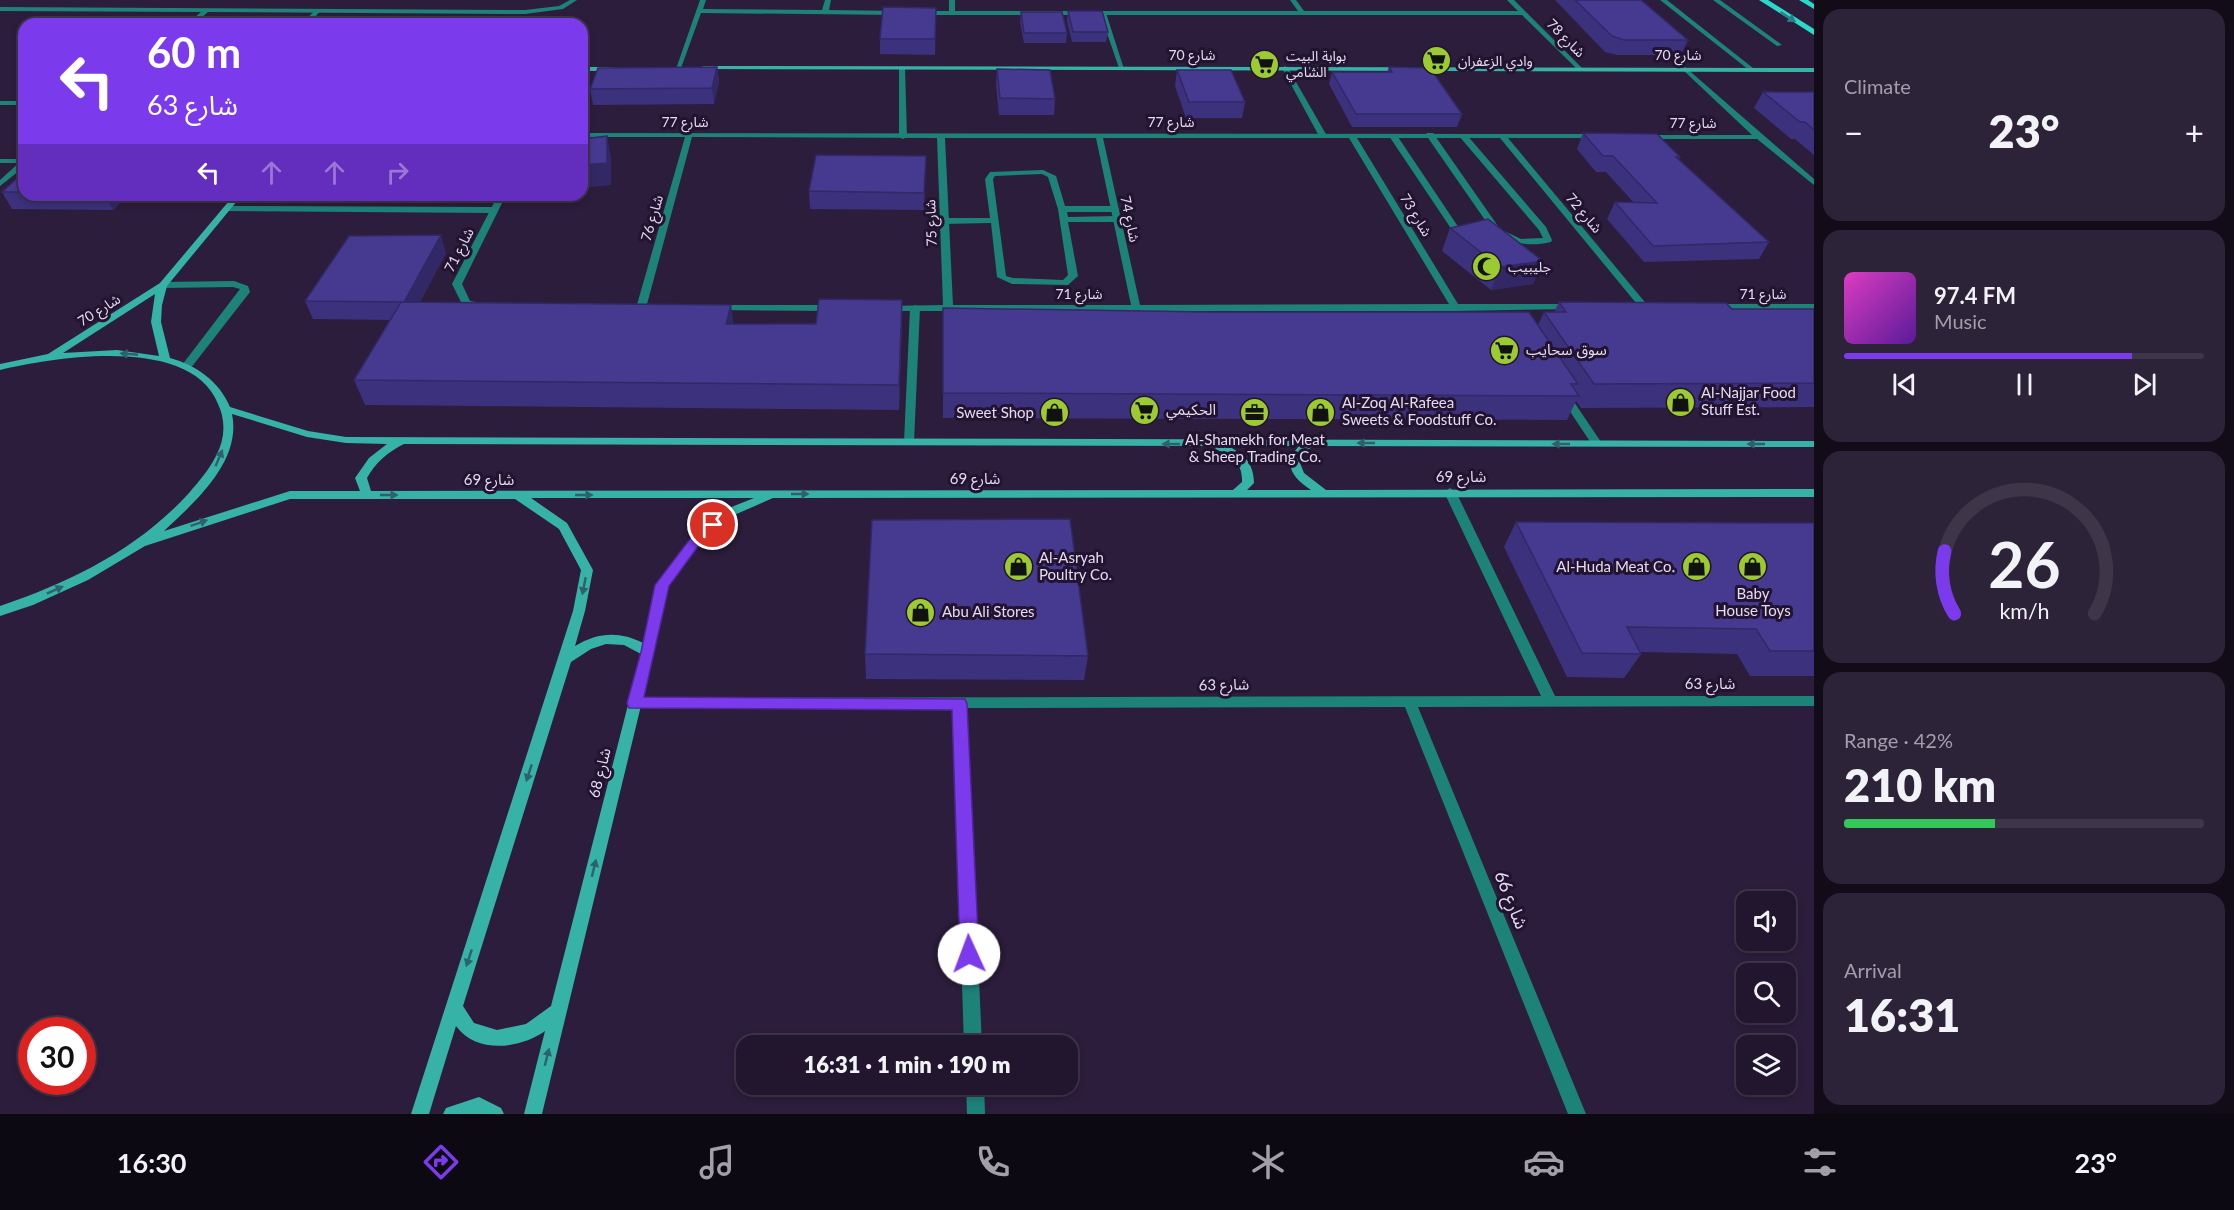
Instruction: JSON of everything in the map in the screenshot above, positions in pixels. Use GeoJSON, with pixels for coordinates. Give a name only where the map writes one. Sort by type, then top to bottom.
{"type":"FeatureCollection","features":[{"type":"Feature","properties":{"kind":"main road"},"geometry":{"type":"LineString","coordinates":[[1763,0],[1814,33]]}},
{"type":"Feature","properties":{"kind":"main road"},"geometry":{"type":"LineString","coordinates":[[1803,0],[1814,7]]}},
{"type":"Feature","properties":{"kind":"street"},"geometry":{"type":"LineString","coordinates":[[9,9],[24,0]]}},
{"type":"Feature","properties":{"kind":"street"},"geometry":{"type":"LineString","coordinates":[[0,9],[440,8],[525,12],[561,8],[574,0]]}},
{"type":"Feature","properties":{"kind":"street"},"geometry":{"type":"LineString","coordinates":[[678,68],[703,0]]}},
{"type":"Feature","properties":{"kind":"street"},"geometry":{"type":"LineString","coordinates":[[825,13],[828,0]]}},
{"type":"Feature","properties":{"kind":"street"},"geometry":{"type":"LineString","coordinates":[[952,0],[952,13]]}},
{"type":"Feature","properties":{"kind":"street"},"geometry":{"type":"LineString","coordinates":[[1293,0],[1302,13]]}},
{"type":"Feature","properties":{"kind":"street","name":"شارع 78"},"geometry":{"type":"LineString","coordinates":[[1510,0],[1580,69]]}},
{"type":"Feature","properties":{"kind":"street"},"geometry":{"type":"LineString","coordinates":[[1663,0],[1751,69]]}},
{"type":"Feature","properties":{"kind":"street"},"geometry":{"type":"LineString","coordinates":[[1716,0],[1779,45]]}},
{"type":"Feature","properties":{"kind":"street"},"geometry":{"type":"LineString","coordinates":[[197,18],[207,10]]}},
{"type":"Feature","properties":{"kind":"street"},"geometry":{"type":"LineString","coordinates":[[311,18],[318,10]]}},
{"type":"Feature","properties":{"kind":"street"},"geometry":{"type":"LineString","coordinates":[[699,11],[1103,13],[1162,10],[1302,13],[1524,13]]}},
{"type":"Feature","properties":{"kind":"street"},"geometry":{"type":"LineString","coordinates":[[1103,13],[1122,68]]}},
{"type":"Feature","properties":{"kind":"street","name":"شارع 70"},"geometry":{"type":"LineString","coordinates":[[667,68],[1814,68]]}},
{"type":"Feature","properties":{"kind":"street"},"geometry":{"type":"LineString","coordinates":[[902,68],[903,137]]}},
{"type":"Feature","properties":{"kind":"street"},"geometry":{"type":"LineString","coordinates":[[1285,68],[1323,136]]}},
{"type":"Feature","properties":{"kind":"street"},"geometry":{"type":"LineString","coordinates":[[588,69],[624,69]]}},
{"type":"Feature","properties":{"kind":"street"},"geometry":{"type":"LineString","coordinates":[[1685,69],[1759,137],[1814,183]]}},
{"type":"Feature","properties":{"kind":"street"},"geometry":{"type":"LineString","coordinates":[[0,103],[18,103]]}},
{"type":"Feature","properties":{"kind":"street","name":"شارع 77"},"geometry":{"type":"LineString","coordinates":[[588,135],[1607,136]]}},
{"type":"Feature","properties":{"kind":"street","name":"شارع 76"},"geometry":{"type":"LineString","coordinates":[[641,308],[689,135]]}},
{"type":"Feature","properties":{"kind":"street","name":"شارع 74"},"geometry":{"type":"LineString","coordinates":[[1099,135],[1136,308]]}},
{"type":"Feature","properties":{"kind":"street"},"geometry":{"type":"LineString","coordinates":[[1393,135],[1458,231]]}},
{"type":"Feature","properties":{"kind":"street"},"geometry":{"type":"LineString","coordinates":[[1430,135],[1497,231],[1512,241],[1533,243],[1548,240],[1543,230],[1463,136]]}},
{"type":"Feature","properties":{"kind":"street","name":"شارع 73"},"geometry":{"type":"LineString","coordinates":[[1352,136],[1456,308]]}},
{"type":"Feature","properties":{"kind":"street","name":"شارع 72"},"geometry":{"type":"LineString","coordinates":[[1502,136],[1644,307]]}},
{"type":"Feature","properties":{"kind":"street","name":"شارع 75"},"geometry":{"type":"LineString","coordinates":[[941,137],[948,308]]}},
{"type":"Feature","properties":{"kind":"street","name":"شارع 77"},"geometry":{"type":"LineString","coordinates":[[1642,137],[1759,137]]}},
{"type":"Feature","properties":{"kind":"street"},"geometry":{"type":"LineString","coordinates":[[0,161],[18,162]]}},
{"type":"Feature","properties":{"kind":"street"},"geometry":{"type":"LineString","coordinates":[[0,184],[18,168]]}},
{"type":"Feature","properties":{"kind":"street"},"geometry":{"type":"LineString","coordinates":[[1043,172],[1053,176],[1062,209],[1073,276],[1065,283],[1012,281],[1002,277],[989,179],[993,174],[1043,172]]}},
{"type":"Feature","properties":{"kind":"street","name":"شارع 70"},"geometry":{"type":"LineString","coordinates":[[49,357],[162,285],[233,201]]}},
{"type":"Feature","properties":{"kind":"street","name":"شارع 71"},"geometry":{"type":"LineString","coordinates":[[489,306],[466,304],[457,284],[499,201]]}},
{"type":"Feature","properties":{"kind":"street"},"geometry":{"type":"LineString","coordinates":[[226,209],[494,210]]}},
{"type":"Feature","properties":{"kind":"street"},"geometry":{"type":"LineString","coordinates":[[1062,209],[1114,209]]}},
{"type":"Feature","properties":{"kind":"street"},"geometry":{"type":"LineString","coordinates":[[944,218],[993,217]]}},
{"type":"Feature","properties":{"kind":"street"},"geometry":{"type":"LineString","coordinates":[[1065,220],[1116,219]]}},
{"type":"Feature","properties":{"kind":"street"},"geometry":{"type":"LineString","coordinates":[[162,285],[234,284],[245,288],[245,292],[186,367]]}},
{"type":"Feature","properties":{"kind":"street","name":"شارع 70"},"geometry":{"type":"LineString","coordinates":[[162,285],[155,317],[156,333],[165,359]]}},
{"type":"Feature","properties":{"kind":"street"},"geometry":{"type":"LineString","coordinates":[[1633,307],[1656,307]]}},
{"type":"Feature","properties":{"kind":"street","name":"شارع 71"},"geometry":{"type":"LineString","coordinates":[[1701,307],[1814,307]]}},
{"type":"Feature","properties":{"kind":"street"},"geometry":{"type":"LineString","coordinates":[[629,308],[652,308]]}},
{"type":"Feature","properties":{"kind":"street"},"geometry":{"type":"LineString","coordinates":[[700,308],[844,308]]}},
{"type":"Feature","properties":{"kind":"street","name":"شارع 71"},"geometry":{"type":"LineString","coordinates":[[879,308],[1576,308]]}},
{"type":"Feature","properties":{"kind":"street"},"geometry":{"type":"LineString","coordinates":[[909,442],[915,308]]}},
{"type":"Feature","properties":{"kind":"street"},"geometry":{"type":"LineString","coordinates":[[1507,308],[1513,318]]}},
{"type":"Feature","properties":{"kind":"street"},"geometry":{"type":"LineString","coordinates":[[0,367],[49,357],[111,353],[165,359],[186,367],[213,384],[227,409],[228,438],[214,471],[186,506],[143,542],[91,574],[30,602],[0,611]]}},
{"type":"Feature","properties":{"kind":"street"},"geometry":{"type":"LineString","coordinates":[[1558,386],[1597,444]]}},
{"type":"Feature","properties":{"kind":"street"},"geometry":{"type":"LineString","coordinates":[[227,409],[307,434],[346,440],[1814,444]]}},
{"type":"Feature","properties":{"kind":"street"},"geometry":{"type":"LineString","coordinates":[[367,495],[361,478],[370,462],[385,449],[401,440]]}},
{"type":"Feature","properties":{"kind":"street"},"geometry":{"type":"LineString","coordinates":[[1310,442],[1299,450],[1294,460],[1297,472],[1307,483],[1323,492]]}},
{"type":"Feature","properties":{"kind":"street"},"geometry":{"type":"LineString","coordinates":[[1205,444],[1225,448],[1241,458],[1250,470],[1248,483],[1238,493]]}},
{"type":"Feature","properties":{"kind":"street"},"geometry":{"type":"LineString","coordinates":[[1450,492],[1550,700]]}},
{"type":"Feature","properties":{"kind":"street","name":"شارع 69"},"geometry":{"type":"LineString","coordinates":[[143,542],[290,495],[1814,492]]}},
{"type":"Feature","properties":{"kind":"street","name":"شارع 68"},"geometry":{"type":"LineString","coordinates":[[533,1114],[648,652],[662,585],[698,538],[728,513],[776,494]]}},
{"type":"Feature","properties":{"kind":"street"},"geometry":{"type":"LineString","coordinates":[[420,1114],[565,659],[579,611],[587,570],[563,526],[518,495]]}},
{"type":"Feature","properties":{"kind":"street"},"geometry":{"type":"LineString","coordinates":[[565,659],[584,645],[608,638],[631,641],[648,652]]}},
{"type":"Feature","properties":{"kind":"street","name":"شارع 66"},"geometry":{"type":"LineString","coordinates":[[1409,700],[1577,1114]]}},
{"type":"Feature","properties":{"kind":"street","name":"شارع 63"},"geometry":{"type":"LineString","coordinates":[[634,703],[1814,701]]}},
{"type":"Feature","properties":{"kind":"street"},"geometry":{"type":"LineString","coordinates":[[960,704],[973,1035]]}},
{"type":"Feature","properties":{"kind":"street"},"geometry":{"type":"LineString","coordinates":[[453,1008],[469,1030],[497,1039],[530,1032],[559,1011]]}},
{"type":"Feature","properties":{"kind":"street"},"geometry":{"type":"LineString","coordinates":[[975,1095],[976,1114]]}},
{"type":"Feature","properties":{"kind":"street"},"geometry":{"type":"LineString","coordinates":[[452,1114],[479,1107],[495,1114]]}},
{"type":"Feature","properties":{"kind":"building"},"geometry":{"type":"Polygon","coordinates":[[[1575,0],[1641,0],[1688,40],[1624,40],[1612,36],[1575,0]]]}},
{"type":"Feature","properties":{"kind":"building"},"geometry":{"type":"Polygon","coordinates":[[[883,7],[936,8],[935,39],[880,39],[883,7]]]}},
{"type":"Feature","properties":{"kind":"building"},"geometry":{"type":"Polygon","coordinates":[[[1068,11],[1102,11],[1108,32],[1073,32],[1068,11]]]}},
{"type":"Feature","properties":{"kind":"building"},"geometry":{"type":"Polygon","coordinates":[[[1021,12],[1062,12],[1067,33],[1024,33],[1021,12]]]}},
{"type":"Feature","properties":{"kind":"building"},"geometry":{"type":"Polygon","coordinates":[[[717,67],[712,88],[590,89],[598,68],[717,67]]]}},
{"type":"Feature","properties":{"kind":"building"},"geometry":{"type":"Polygon","coordinates":[[[1389,67],[1430,68],[1462,114],[1356,114],[1332,72],[1392,72],[1389,67]]]}},
{"type":"Feature","properties":{"kind":"building"},"geometry":{"type":"Polygon","coordinates":[[[997,69],[1050,70],[1055,99],[1000,98],[997,69]]]}},
{"type":"Feature","properties":{"kind":"building"},"geometry":{"type":"Polygon","coordinates":[[[1177,70],[1231,70],[1245,102],[1189,102],[1177,70]]]}},
{"type":"Feature","properties":{"kind":"building"},"geometry":{"type":"Polygon","coordinates":[[[1763,92],[1814,92],[1814,130],[1805,122],[1800,122],[1763,92]]]}},
{"type":"Feature","properties":{"kind":"building"},"geometry":{"type":"Polygon","coordinates":[[[1583,133],[1657,134],[1680,157],[1676,157],[1769,242],[1653,246],[1615,202],[1657,203],[1613,156],[1603,156],[1583,133]]]}},
{"type":"Feature","properties":{"kind":"building"},"geometry":{"type":"Polygon","coordinates":[[[607,136],[607,163],[588,165],[588,138],[607,136]]]}},
{"type":"Feature","properties":{"kind":"building"},"geometry":{"type":"Polygon","coordinates":[[[816,155],[926,156],[924,193],[809,191],[816,155]]]}},
{"type":"Feature","properties":{"kind":"building"},"geometry":{"type":"Polygon","coordinates":[[[18,177],[18,192],[2,192],[18,177]]]}},
{"type":"Feature","properties":{"kind":"building"},"geometry":{"type":"Polygon","coordinates":[[[1488,219],[1543,261],[1500,267],[1450,228],[1488,219]]]}},
{"type":"Feature","properties":{"kind":"building"},"geometry":{"type":"Polygon","coordinates":[[[441,235],[404,302],[305,301],[349,236],[441,235]]]}},
{"type":"Feature","properties":{"kind":"building"},"geometry":{"type":"Polygon","coordinates":[[[819,299],[902,300],[899,385],[354,380],[401,302],[731,305],[726,324],[816,324],[819,299]]]}},
{"type":"Feature","properties":{"kind":"building"},"geometry":{"type":"Polygon","coordinates":[[[1559,302],[1726,303],[1732,309],[1814,309],[1814,383],[1594,384],[1544,312],[1566,312],[1559,302]]]}},
{"type":"Feature","properties":{"kind":"building"},"geometry":{"type":"Polygon","coordinates":[[[943,308],[1208,312],[1529,312],[1578,384],[1571,384],[1579,396],[943,393],[943,308]]]}},
{"type":"Feature","properties":{"kind":"building"},"geometry":{"type":"Polygon","coordinates":[[[1070,519],[1088,656],[865,654],[872,520],[1070,519]]]}},
{"type":"Feature","properties":{"kind":"building"},"geometry":{"type":"Polygon","coordinates":[[[1516,522],[1814,523],[1814,651],[1770,651],[1756,629],[1627,627],[1641,654],[1582,653],[1516,522]]]}},
{"type":"Feature","properties":{"kind":"place","name":"وادي الزعفران"},"geometry":{"type":"Point","coordinates":[1437,61]}},
{"type":"Feature","properties":{"kind":"place","name":"بوابة البيت الشامي"},"geometry":{"type":"Point","coordinates":[1265,64]}},
{"type":"Feature","properties":{"kind":"place","name":"جليبيب"},"geometry":{"type":"Point","coordinates":[1487,267]}},
{"type":"Feature","properties":{"kind":"place","name":"سوق سحايب"},"geometry":{"type":"Point","coordinates":[1505,350]}},
{"type":"Feature","properties":{"kind":"place","name":"Al-Najjar Food Stuff Est."},"geometry":{"type":"Point","coordinates":[1680,402]}},
{"type":"Feature","properties":{"kind":"place","name":"الحكيمي"},"geometry":{"type":"Point","coordinates":[1145,410]}},
{"type":"Feature","properties":{"kind":"place","name":"Al-Zoq Al-Rafeea Sweets & Foodstuff Co."},"geometry":{"type":"Point","coordinates":[1321,412]}},
{"type":"Feature","properties":{"kind":"place","name":"Sweet Shop"},"geometry":{"type":"Point","coordinates":[1055,413]}},
{"type":"Feature","properties":{"kind":"place","name":"Al-Shamekh for Meat & Sheep Trading Co."},"geometry":{"type":"Point","coordinates":[1255,413]}},
{"type":"Feature","properties":{"kind":"place","name":"Al-Asryah Poultry Co."},"geometry":{"type":"Point","coordinates":[1018,567]}},
{"type":"Feature","properties":{"kind":"place","name":"Al-Huda Meat Co."},"geometry":{"type":"Point","coordinates":[1696,567]}},
{"type":"Feature","properties":{"kind":"place","name":"Baby House Toys"},"geometry":{"type":"Point","coordinates":[1753,567]}},
{"type":"Feature","properties":{"kind":"place","name":"Abu Ali Stores"},"geometry":{"type":"Point","coordinates":[921,612]}},
{"type":"Feature","properties":{"kind":"route"},"geometry":{"type":"LineString","coordinates":[[713,525],[698,538],[662,585],[648,652],[634,703],[960,704],[969,954]]}}]}
